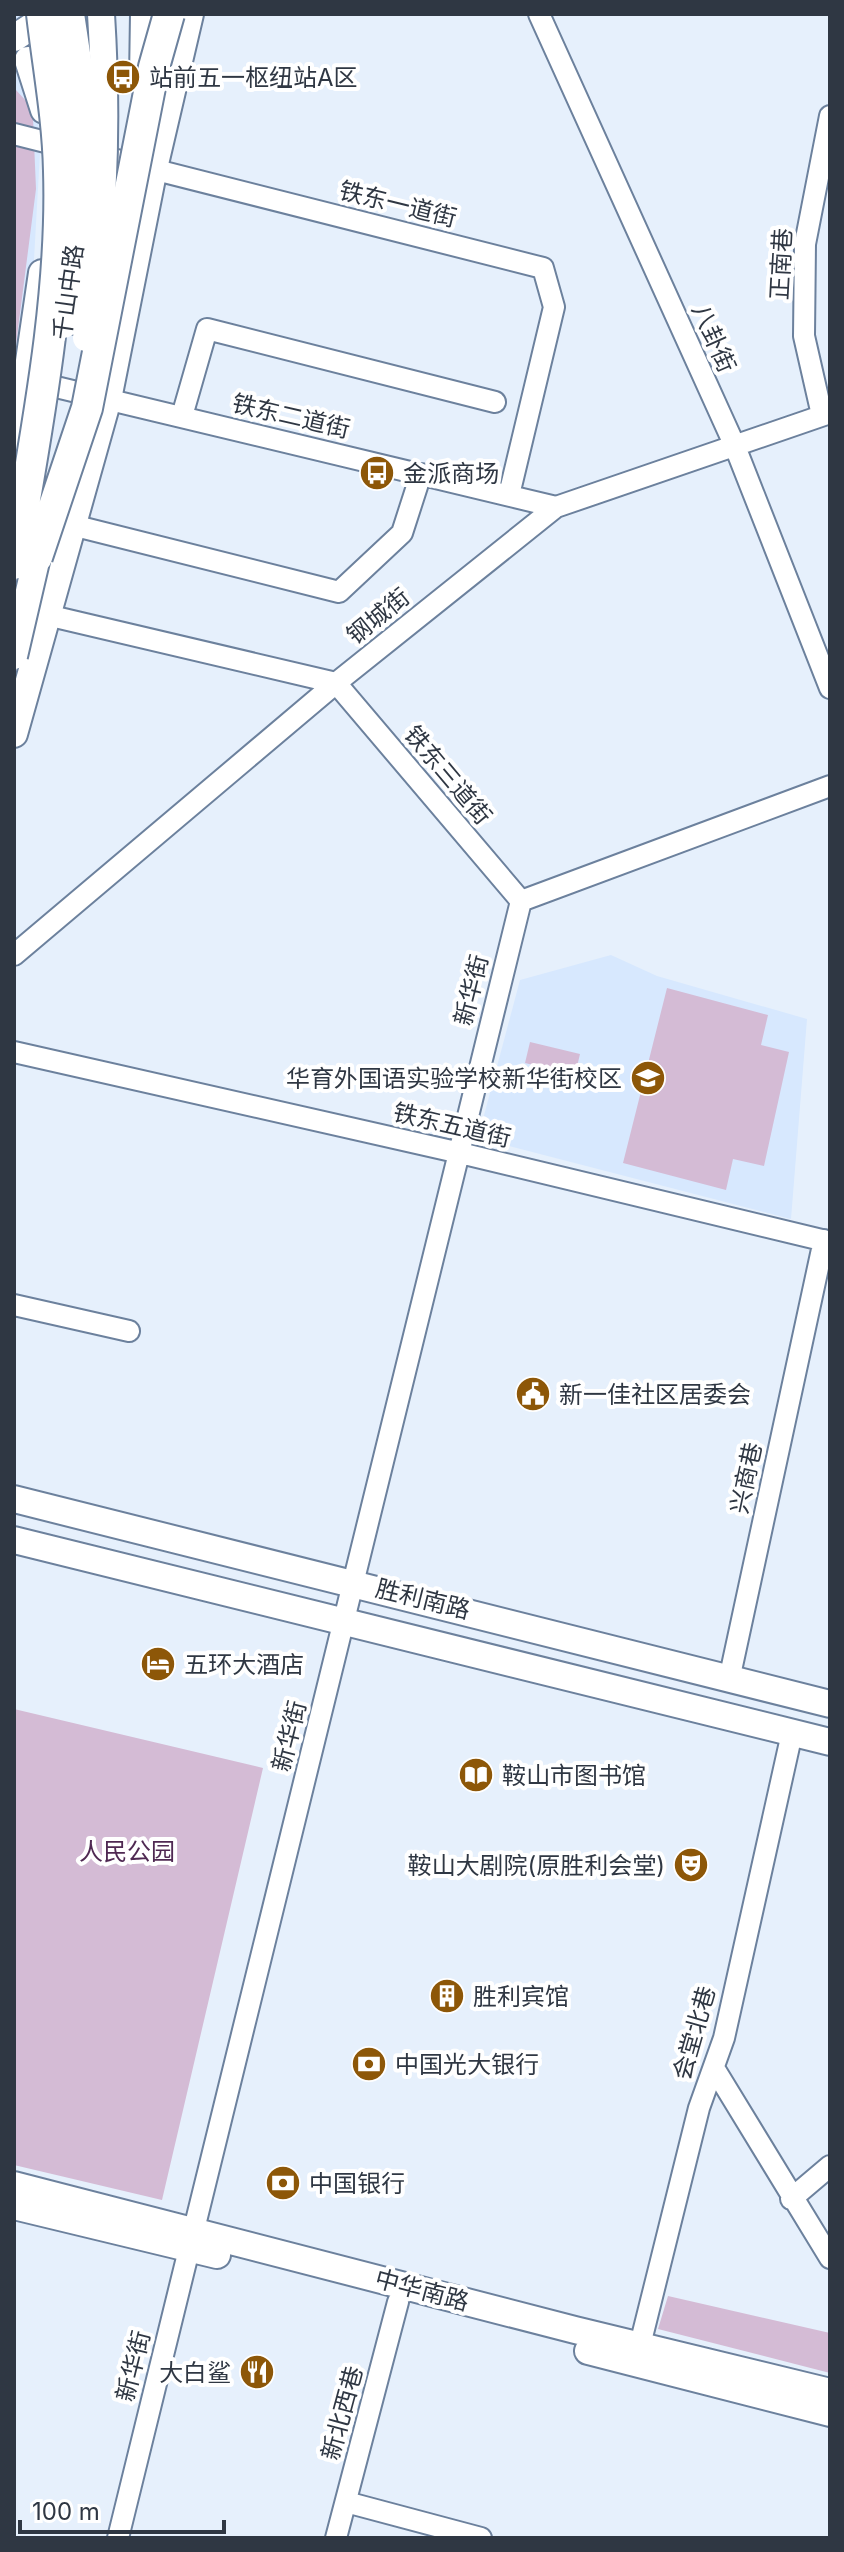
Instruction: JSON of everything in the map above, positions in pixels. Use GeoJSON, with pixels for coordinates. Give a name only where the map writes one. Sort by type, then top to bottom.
{"type":"FeatureCollection","features":[{"type":"Feature","properties":{"kind":"highway"},"geometry":{"type":"LineString","coordinates":[[22,562],[56,260],[59,171],[42,14]]}},
{"type":"Feature","properties":{"kind":"highway"},"geometry":{"type":"LineString","coordinates":[[69,14],[82,100]]}},
{"type":"Feature","properties":{"kind":"highway"},"geometry":{"type":"LineString","coordinates":[[143,125],[146,14]]}},
{"type":"Feature","properties":{"kind":"highway"},"geometry":{"type":"LineString","coordinates":[[22,562],[87,408],[143,125],[169,14]]}},
{"type":"Feature","properties":{"kind":"main road"},"geometry":{"type":"LineString","coordinates":[[14,463],[21,378],[46,240],[47,142],[41,94],[18,50],[23,14]]}},
{"type":"Feature","properties":{"kind":"main road"},"geometry":{"type":"LineString","coordinates":[[18,50],[51,14]]}},
{"type":"Feature","properties":{"kind":"main road","name":"千山中路"},"geometry":{"type":"LineString","coordinates":[[22,562],[69,293],[80,205],[82,100],[77,14]]}},
{"type":"Feature","properties":{"kind":"main road"},"geometry":{"type":"LineString","coordinates":[[18,50],[99,14]]}},
{"type":"Feature","properties":{"kind":"main road","name":"千山中路"},"geometry":{"type":"LineString","coordinates":[[22,562],[75,404],[104,207],[106,100],[99,14]]}},
{"type":"Feature","properties":{"kind":"main road"},"geometry":{"type":"LineString","coordinates":[[14,734],[108,399],[154,168],[190,14]]}},
{"type":"Feature","properties":{"kind":"main road"},"geometry":{"type":"LineString","coordinates":[[14,656],[22,562]]}},
{"type":"Feature","properties":{"kind":"main road","name":"胜利南路"},"geometry":{"type":"LineString","coordinates":[[14,1499],[355,1582],[830,1704]]}},
{"type":"Feature","properties":{"kind":"main road","name":"胜利南路"},"geometry":{"type":"LineString","coordinates":[[14,1540],[830,1742]]}},
{"type":"Feature","properties":{"kind":"main road","name":"中华南路"},"geometry":{"type":"LineString","coordinates":[[14,2185],[191,2239],[830,2392]]}},
{"type":"Feature","properties":{"kind":"main road"},"geometry":{"type":"LineString","coordinates":[[14,2206],[191,2239],[398,2302],[830,2413]]}},
{"type":"Feature","properties":{"kind":"street","name":"八卦街"},"geometry":{"type":"LineString","coordinates":[[539,14],[734,444],[830,688]]}},
{"type":"Feature","properties":{"kind":"street","name":"正南巷"},"geometry":{"type":"LineString","coordinates":[[826,414],[804,336],[805,244],[830,116]]}},
{"type":"Feature","properties":{"kind":"street","name":"铁东一道街"},"geometry":{"type":"LineString","coordinates":[[14,134],[543,268],[554,307],[509,495]]}},
{"type":"Feature","properties":{"kind":"street"},"geometry":{"type":"LineString","coordinates":[[182,416],[207,329],[495,402]]}},
{"type":"Feature","properties":{"kind":"street","name":"铁东二道街"},"geometry":{"type":"LineString","coordinates":[[21,378],[556,507]]}},
{"type":"Feature","properties":{"kind":"street","name":"钢城街"},"geometry":{"type":"LineString","coordinates":[[14,955],[336,683],[556,507],[826,414]]}},
{"type":"Feature","properties":{"kind":"street"},"geometry":{"type":"LineString","coordinates":[[72,525],[339,592],[402,533],[421,474]]}},
{"type":"Feature","properties":{"kind":"street"},"geometry":{"type":"LineString","coordinates":[[14,607],[336,683]]}},
{"type":"Feature","properties":{"kind":"street","name":"铁东三道街"},"geometry":{"type":"LineString","coordinates":[[336,683],[521,901]]}},
{"type":"Feature","properties":{"kind":"street"},"geometry":{"type":"LineString","coordinates":[[521,901],[830,786]]}},
{"type":"Feature","properties":{"kind":"street","name":"新华街"},"geometry":{"type":"LineString","coordinates":[[118,2538],[355,1582],[456,1152],[521,901]]}},
{"type":"Feature","properties":{"kind":"street","name":"铁东五道街"},"geometry":{"type":"LineString","coordinates":[[14,1052],[456,1152],[827,1241]]}},
{"type":"Feature","properties":{"kind":"street","name":"兴商巷"},"geometry":{"type":"LineString","coordinates":[[729,1680],[827,1241]]}},
{"type":"Feature","properties":{"kind":"street"},"geometry":{"type":"LineString","coordinates":[[14,1305],[129,1331]]}},
{"type":"Feature","properties":{"kind":"street","name":"会堂北巷"},"geometry":{"type":"LineString","coordinates":[[640,2345],[699,2108],[724,2038],[792,1733]]}},
{"type":"Feature","properties":{"kind":"street"},"geometry":{"type":"LineString","coordinates":[[714,2068],[791,2199],[830,2258]]}},
{"type":"Feature","properties":{"kind":"street"},"geometry":{"type":"LineString","coordinates":[[791,2199],[830,2166]]}},
{"type":"Feature","properties":{"kind":"street","name":"新北西巷"},"geometry":{"type":"LineString","coordinates":[[336,2538],[398,2302]]}},
{"type":"Feature","properties":{"kind":"street"},"geometry":{"type":"LineString","coordinates":[[346,2502],[481,2538]]}},
{"type":"Feature","properties":{"kind":"shaded area"},"geometry":{"type":"Polygon","coordinates":[[[14,14],[33,14],[40,153],[32,295],[14,406],[14,14]]]}},
{"type":"Feature","properties":{"kind":"shaded area","name":"华育外国语实验学校新华街校区"},"geometry":{"type":"Polygon","coordinates":[[[611,955],[657,976],[807,1019],[791,1219],[478,1138],[520,980],[611,955]]]}},
{"type":"Feature","properties":{"kind":"green space"},"geometry":{"type":"Polygon","coordinates":[[[16,90],[27,102],[33,118],[36,189],[15,352],[16,90]]]}},
{"type":"Feature","properties":{"kind":"green space"},"geometry":{"type":"Polygon","coordinates":[[[667,988],[768,1015],[761,1045],[789,1052],[764,1166],[733,1159],[726,1190],[623,1163],[667,988]]]}},
{"type":"Feature","properties":{"kind":"green space"},"geometry":{"type":"Polygon","coordinates":[[[530,1042],[580,1054],[575,1075],[525,1063],[530,1042]]]}},
{"type":"Feature","properties":{"kind":"green space","name":"人民公园"},"geometry":{"type":"Polygon","coordinates":[[[14,1709],[263,1768],[162,2200],[14,2165],[14,1709]]]}},
{"type":"Feature","properties":{"kind":"green space"},"geometry":{"type":"Polygon","coordinates":[[[668,2296],[830,2333],[830,2373],[658,2329],[668,2296]]]}},
{"type":"Feature","properties":{"kind":"place","name":"站前五一枢纽站A区"},"geometry":{"type":"Point","coordinates":[123,77]}},
{"type":"Feature","properties":{"kind":"place","name":"金派商场"},"geometry":{"type":"Point","coordinates":[377,473]}},
{"type":"Feature","properties":{"kind":"place","name":"华育外国语实验学校新华街校区"},"geometry":{"type":"Point","coordinates":[648,1078]}},
{"type":"Feature","properties":{"kind":"place","name":"新一佳社区居委会"},"geometry":{"type":"Point","coordinates":[533,1394]}},
{"type":"Feature","properties":{"kind":"place","name":"五环大酒店"},"geometry":{"type":"Point","coordinates":[158,1664]}},
{"type":"Feature","properties":{"kind":"place","name":"鞍山市图书馆"},"geometry":{"type":"Point","coordinates":[476,1775]}},
{"type":"Feature","properties":{"kind":"place","name":"鞍山大剧院(原胜利会堂)"},"geometry":{"type":"Point","coordinates":[691,1865]}},
{"type":"Feature","properties":{"kind":"place","name":"胜利宾馆"},"geometry":{"type":"Point","coordinates":[447,1996]}},
{"type":"Feature","properties":{"kind":"place","name":"中国光大银行"},"geometry":{"type":"Point","coordinates":[369,2064]}},
{"type":"Feature","properties":{"kind":"place","name":"中国银行"},"geometry":{"type":"Point","coordinates":[283,2183]}},
{"type":"Feature","properties":{"kind":"place","name":"大白鲨"},"geometry":{"type":"Point","coordinates":[257,2372]}}]}
